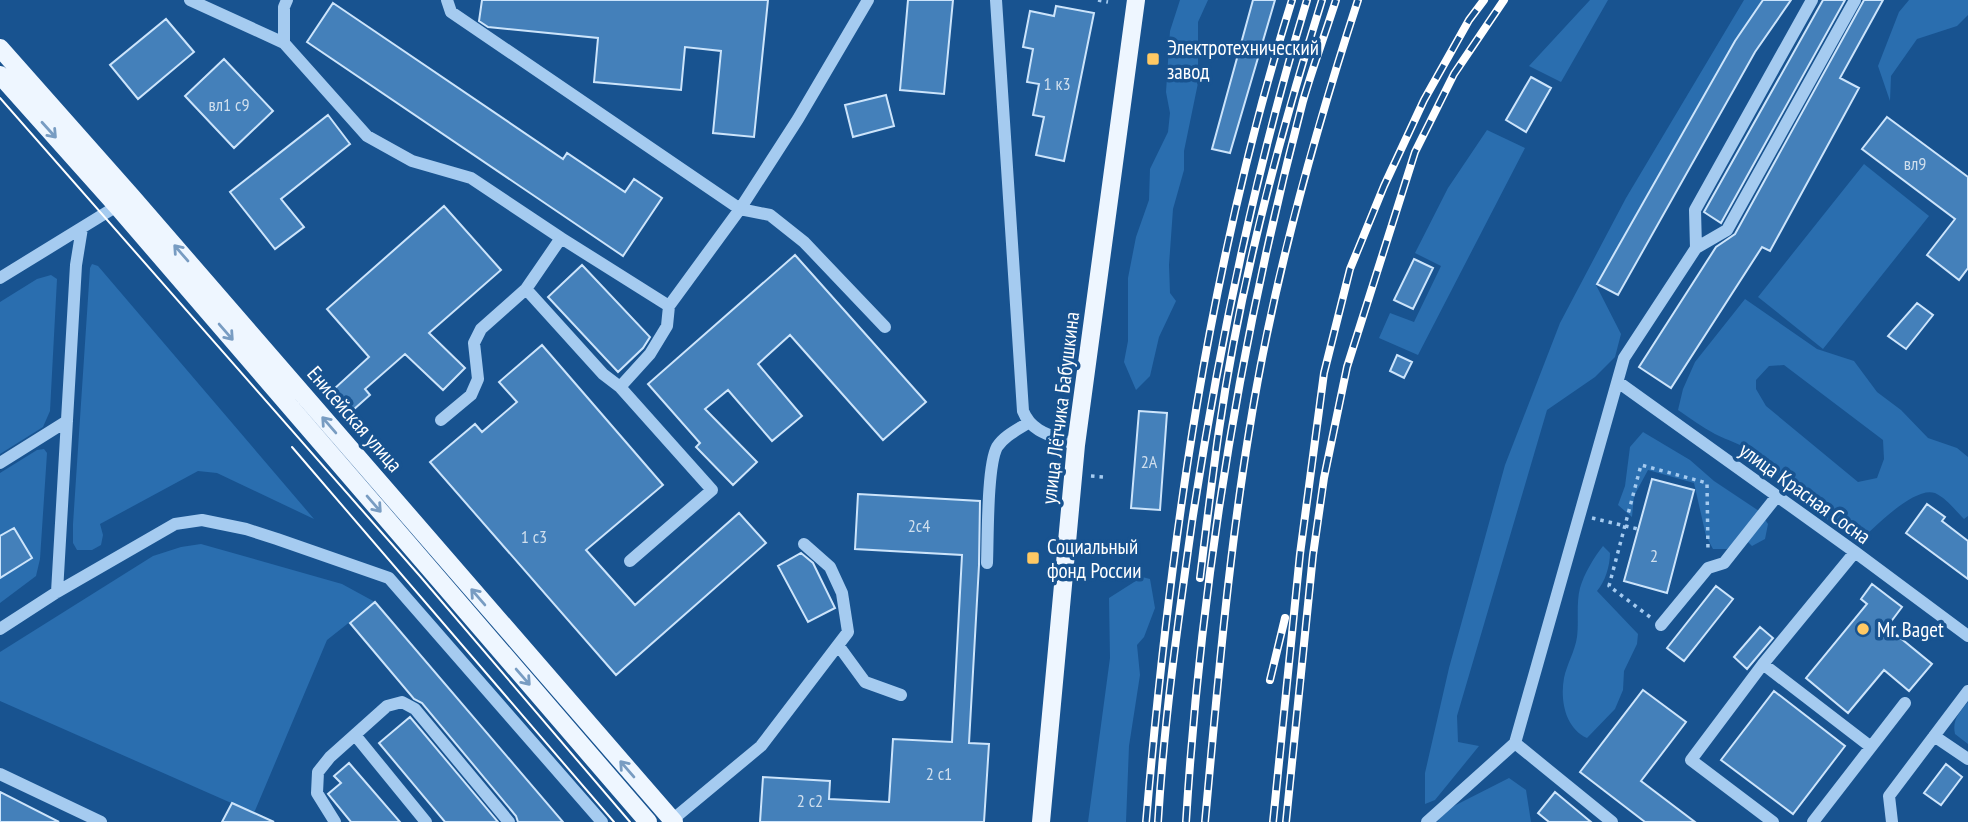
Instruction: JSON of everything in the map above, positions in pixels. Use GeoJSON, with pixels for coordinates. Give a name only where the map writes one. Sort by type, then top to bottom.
{"type":"FeatureCollection","features":[{"type":"Feature","properties":{"kind":"main road","name":"улица Лётчика Бабушкина"},"geometry":{"type":"LineString","coordinates":[[1041,822],[1076,445],[1136,0]]}},
{"type":"Feature","properties":{"kind":"main road","name":"Енисейская улица"},"geometry":{"type":"LineString","coordinates":[[0,48],[673,821]]}},
{"type":"Feature","properties":{"kind":"main road","name":"Енисейская улица"},"geometry":{"type":"LineString","coordinates":[[0,75],[117,206],[648,822]]}},
{"type":"Feature","properties":{"kind":"street"},"geometry":{"type":"LineString","coordinates":[[190,0],[284,43],[367,136],[412,162],[471,178],[670,306]]}},
{"type":"Feature","properties":{"kind":"street"},"geometry":{"type":"LineString","coordinates":[[284,43],[284,7],[287,0]]}},
{"type":"Feature","properties":{"kind":"street"},"geometry":{"type":"LineString","coordinates":[[447,0],[451,12],[740,209],[770,215],[804,242],[885,327]]}},
{"type":"Feature","properties":{"kind":"street"},"geometry":{"type":"LineString","coordinates":[[620,387],[650,354],[662,336],[667,326],[670,306],[740,209],[869,0]]}},
{"type":"Feature","properties":{"kind":"street"},"geometry":{"type":"LineString","coordinates":[[996,0],[1023,411],[1028,423],[1038,430],[1076,445]]}},
{"type":"Feature","properties":{"kind":"street"},"geometry":{"type":"LineString","coordinates":[[1696,248],[1695,210],[1812,0]]}},
{"type":"Feature","properties":{"kind":"street"},"geometry":{"type":"LineString","coordinates":[[1427,822],[1515,743],[1624,358],[1696,248],[1727,230],[1855,0]]}},
{"type":"Feature","properties":{"kind":"street"},"geometry":{"type":"LineString","coordinates":[[0,278],[117,206]]}},
{"type":"Feature","properties":{"kind":"street"},"geometry":{"type":"LineString","coordinates":[[57,592],[76,265],[82,228]]}},
{"type":"Feature","properties":{"kind":"street"},"geometry":{"type":"LineString","coordinates":[[441,420],[471,395],[478,379],[474,343],[481,328],[526,289],[561,238]]}},
{"type":"Feature","properties":{"kind":"street"},"geometry":{"type":"LineString","coordinates":[[526,289],[603,374],[620,387],[712,490],[629,561]]}},
{"type":"Feature","properties":{"kind":"street","name":"улица Красная Сосна"},"geometry":{"type":"LineString","coordinates":[[1618,382],[1968,636]]}},
{"type":"Feature","properties":{"kind":"street"},"geometry":{"type":"LineString","coordinates":[[0,463],[67,421]]}},
{"type":"Feature","properties":{"kind":"street"},"geometry":{"type":"LineString","coordinates":[[987,563],[990,477],[997,448],[1009,435],[1028,423]]}},
{"type":"Feature","properties":{"kind":"street"},"geometry":{"type":"LineString","coordinates":[[1661,625],[1708,568],[1724,563],[1777,496]]}},
{"type":"Feature","properties":{"kind":"street"},"geometry":{"type":"LineString","coordinates":[[0,629],[57,592],[175,524],[202,520],[246,529],[389,578],[602,822]]}},
{"type":"Feature","properties":{"kind":"street"},"geometry":{"type":"LineString","coordinates":[[673,821],[761,746],[848,632],[842,593],[830,567],[804,544]]}},
{"type":"Feature","properties":{"kind":"street"},"geometry":{"type":"LineString","coordinates":[[1773,822],[1691,760],[1763,664],[1855,552]]}},
{"type":"Feature","properties":{"kind":"street"},"geometry":{"type":"LineString","coordinates":[[838,645],[865,682],[901,695]]}},
{"type":"Feature","properties":{"kind":"street"},"geometry":{"type":"LineString","coordinates":[[1763,664],[1871,747]]}},
{"type":"Feature","properties":{"kind":"street"},"geometry":{"type":"LineString","coordinates":[[1892,822],[1889,796],[1968,691]]}},
{"type":"Feature","properties":{"kind":"street"},"geometry":{"type":"LineString","coordinates":[[335,822],[317,793],[318,772],[330,757],[387,706],[402,702],[415,709],[509,822]]}},
{"type":"Feature","properties":{"kind":"street"},"geometry":{"type":"LineString","coordinates":[[1813,822],[1905,703]]}},
{"type":"Feature","properties":{"kind":"street"},"geometry":{"type":"LineString","coordinates":[[355,735],[426,822]]}},
{"type":"Feature","properties":{"kind":"street"},"geometry":{"type":"LineString","coordinates":[[1934,736],[1968,759]]}},
{"type":"Feature","properties":{"kind":"street"},"geometry":{"type":"LineString","coordinates":[[1515,743],[1612,822]]}},
{"type":"Feature","properties":{"kind":"street"},"geometry":{"type":"LineString","coordinates":[[0,774],[101,822]]}},
{"type":"Feature","properties":{"kind":"path"},"geometry":{"type":"LineString","coordinates":[[1098,0],[1108,2]]}},
{"type":"Feature","properties":{"kind":"path"},"geometry":{"type":"LineString","coordinates":[[1661,625],[1609,586],[1641,465],[1707,483],[1708,568]]}},
{"type":"Feature","properties":{"kind":"path"},"geometry":{"type":"LineString","coordinates":[[1580,515],[1638,529]]}},
{"type":"Feature","properties":{"kind":"shaded area"},"geometry":{"type":"Polygon","coordinates":[[[1180,0],[1208,0],[1198,22],[1198,83],[1184,151],[1184,170],[1173,209],[1169,265],[1170,293],[1176,301],[1159,337],[1150,376],[1136,390],[1124,362],[1128,341],[1128,278],[1136,237],[1149,200],[1150,169],[1168,132],[1170,113],[1166,92],[1170,31],[1180,0]]]}},
{"type":"Feature","properties":{"kind":"shaded area"},"geometry":{"type":"Polygon","coordinates":[[[1590,0],[1608,0],[1561,82],[1529,66],[1590,0]]]}},
{"type":"Feature","properties":{"kind":"shaded area"},"geometry":{"type":"Polygon","coordinates":[[[1744,0],[1763,0],[1596,285],[1621,334],[1615,357],[1595,377],[1547,410],[1457,716],[1458,742],[1479,746],[1435,800],[1425,804],[1425,773],[1449,668],[1505,465],[1560,323],[1626,198],[1744,0]]]}},
{"type":"Feature","properties":{"kind":"shaded area"},"geometry":{"type":"Polygon","coordinates":[[[1909,0],[1968,0],[1968,15],[1957,26],[1917,39],[1891,76],[1890,101],[1878,66],[1899,12],[1909,0]]]}},
{"type":"Feature","properties":{"kind":"shaded area"},"geometry":{"type":"Polygon","coordinates":[[[1487,130],[1525,148],[1418,355],[1379,338],[1390,313],[1414,322],[1441,266],[1415,253],[1448,188],[1487,130]]]}},
{"type":"Feature","properties":{"kind":"shaded area"},"geometry":{"type":"Polygon","coordinates":[[[1864,164],[1929,216],[1823,349],[1758,297],[1864,164]]]}},
{"type":"Feature","properties":{"kind":"shaded area"},"geometry":{"type":"Polygon","coordinates":[[[92,264],[98,266],[314,519],[217,473],[198,471],[100,524],[103,535],[101,545],[92,550],[77,550],[73,543],[73,524],[92,264]]]}},
{"type":"Feature","properties":{"kind":"shaded area"},"geometry":{"type":"Polygon","coordinates":[[[51,275],[57,279],[50,411],[43,427],[0,454],[0,302],[37,279],[51,275]]]}},
{"type":"Feature","properties":{"kind":"shaded area"},"geometry":{"type":"Polygon","coordinates":[[[1745,299],[1817,349],[1854,361],[1877,392],[1901,410],[1928,438],[1957,448],[1968,457],[1968,516],[1964,519],[1943,498],[1927,492],[1898,507],[1866,535],[1835,524],[1806,503],[1754,453],[1710,431],[1678,410],[1683,389],[1695,362],[1745,299]],[[1784,365],[1769,366],[1756,380],[1756,389],[1766,406],[1858,482],[1877,478],[1884,459],[1883,440],[1784,365]]]}},
{"type":"Feature","properties":{"kind":"shaded area"},"geometry":{"type":"Polygon","coordinates":[[[1643,432],[1690,460],[1714,481],[1759,511],[1768,524],[1765,539],[1752,546],[1742,536],[1727,549],[1713,549],[1706,536],[1694,483],[1648,470],[1634,496],[1632,517],[1618,505],[1625,486],[1630,447],[1643,432]]]}},
{"type":"Feature","properties":{"kind":"shaded area"},"geometry":{"type":"Polygon","coordinates":[[[44,449],[47,453],[40,559],[36,576],[0,603],[0,473],[37,450],[44,449]]]}},
{"type":"Feature","properties":{"kind":"shaded area"},"geometry":{"type":"Polygon","coordinates":[[[201,544],[342,584],[375,602],[327,640],[254,813],[0,701],[0,652],[153,556],[201,544]]]}},
{"type":"Feature","properties":{"kind":"shaded area"},"geometry":{"type":"Polygon","coordinates":[[[1603,546],[1610,553],[1609,563],[1605,578],[1597,591],[1638,634],[1637,644],[1624,671],[1623,690],[1615,709],[1587,738],[1574,728],[1569,720],[1564,704],[1563,686],[1577,637],[1580,588],[1603,546]]]}},
{"type":"Feature","properties":{"kind":"shaded area"},"geometry":{"type":"Polygon","coordinates":[[[1142,577],[1150,579],[1155,608],[1144,637],[1137,645],[1140,675],[1129,746],[1126,822],[1088,822],[1110,658],[1109,598],[1142,577]]]}},
{"type":"Feature","properties":{"kind":"shaded area"},"geometry":{"type":"Polygon","coordinates":[[[1968,702],[1968,744],[1955,734],[1954,725],[1968,702]]]}},
{"type":"Feature","properties":{"kind":"shaded area"},"geometry":{"type":"Polygon","coordinates":[[[1509,778],[1526,790],[1531,822],[1437,822],[1448,809],[1509,778]]]}},
{"type":"Feature","properties":{"kind":"building"},"geometry":{"type":"Polygon","coordinates":[[[482,0],[768,0],[754,137],[713,133],[721,51],[685,47],[681,90],[594,82],[598,38],[488,27],[479,21],[482,0]]]}},
{"type":"Feature","properties":{"kind":"building"},"geometry":{"type":"Polygon","coordinates":[[[908,0],[953,0],[944,94],[900,90],[908,0]]]}},
{"type":"Feature","properties":{"kind":"building"},"geometry":{"type":"Polygon","coordinates":[[[1253,0],[1275,0],[1230,153],[1212,149],[1253,0]]]}},
{"type":"Feature","properties":{"kind":"building"},"geometry":{"type":"Polygon","coordinates":[[[1763,0],[1791,0],[1755,52],[1618,295],[1597,284],[1735,41],[1763,0]]]}},
{"type":"Feature","properties":{"kind":"building"},"geometry":{"type":"Polygon","coordinates":[[[1823,0],[1845,0],[1721,223],[1704,212],[1823,0]]]}},
{"type":"Feature","properties":{"kind":"building"},"geometry":{"type":"Polygon","coordinates":[[[1864,0],[1883,0],[1840,78],[1859,88],[1770,251],[1762,247],[1671,388],[1639,367],[1716,247],[1735,234],[1864,0]]]}},
{"type":"Feature","properties":{"kind":"building"},"geometry":{"type":"Polygon","coordinates":[[[333,3],[563,159],[567,153],[625,192],[634,179],[662,198],[623,256],[307,42],[333,3]]]}},
{"type":"Feature","properties":{"kind":"building"},"geometry":{"type":"Polygon","coordinates":[[[1056,6],[1094,13],[1064,161],[1036,155],[1044,117],[1033,115],[1039,84],[1027,82],[1033,49],[1023,47],[1030,11],[1054,16],[1056,6]]]}},
{"type":"Feature","properties":{"kind":"building"},"geometry":{"type":"Polygon","coordinates":[[[166,19],[194,52],[138,99],[110,65],[166,19]]]}},
{"type":"Feature","properties":{"kind":"building"},"geometry":{"type":"Polygon","coordinates":[[[224,59],[273,111],[234,148],[185,96],[224,59]]]}},
{"type":"Feature","properties":{"kind":"building"},"geometry":{"type":"Polygon","coordinates":[[[1531,77],[1551,88],[1526,132],[1506,120],[1531,77]]]}},
{"type":"Feature","properties":{"kind":"building"},"geometry":{"type":"Polygon","coordinates":[[[886,95],[894,126],[853,137],[845,105],[886,95]]]}},
{"type":"Feature","properties":{"kind":"building"},"geometry":{"type":"Polygon","coordinates":[[[328,115],[350,144],[281,199],[304,227],[275,249],[230,192],[328,115]]]}},
{"type":"Feature","properties":{"kind":"building"},"geometry":{"type":"Polygon","coordinates":[[[1887,117],[1968,177],[1968,268],[1959,280],[1927,255],[1955,219],[1862,149],[1887,117]]]}},
{"type":"Feature","properties":{"kind":"building"},"geometry":{"type":"Polygon","coordinates":[[[444,206],[501,270],[429,333],[465,368],[443,390],[405,354],[365,389],[370,395],[353,410],[334,389],[369,357],[327,309],[444,206]]]}},
{"type":"Feature","properties":{"kind":"building"},"geometry":{"type":"Polygon","coordinates":[[[795,255],[926,402],[883,440],[790,335],[758,364],[802,416],[772,441],[728,390],[705,409],[757,462],[733,485],[696,447],[700,443],[648,384],[795,255]]]}},
{"type":"Feature","properties":{"kind":"building"},"geometry":{"type":"Polygon","coordinates":[[[1414,259],[1433,268],[1413,309],[1394,300],[1414,259]]]}},
{"type":"Feature","properties":{"kind":"building"},"geometry":{"type":"Polygon","coordinates":[[[582,265],[650,337],[643,348],[618,372],[548,297],[582,265]]]}},
{"type":"Feature","properties":{"kind":"building"},"geometry":{"type":"Polygon","coordinates":[[[1917,303],[1933,315],[1906,349],[1888,336],[1917,303]]]}},
{"type":"Feature","properties":{"kind":"building"},"geometry":{"type":"Polygon","coordinates":[[[542,345],[663,485],[586,550],[635,605],[739,513],[766,543],[616,675],[430,462],[475,424],[482,432],[517,402],[499,382],[542,345]]]}},
{"type":"Feature","properties":{"kind":"building"},"geometry":{"type":"Polygon","coordinates":[[[1397,355],[1412,362],[1404,378],[1390,371],[1397,355]]]}},
{"type":"Feature","properties":{"kind":"building"},"geometry":{"type":"Polygon","coordinates":[[[1139,411],[1167,413],[1160,510],[1131,508],[1139,411]]]}},
{"type":"Feature","properties":{"kind":"building"},"geometry":{"type":"Polygon","coordinates":[[[1652,479],[1694,490],[1667,593],[1624,581],[1652,479]]]}},
{"type":"Feature","properties":{"kind":"building"},"geometry":{"type":"Polygon","coordinates":[[[858,494],[980,501],[969,743],[989,744],[984,822],[760,822],[763,777],[830,781],[829,799],[889,802],[893,739],[952,742],[962,555],[855,549],[858,494]]]}},
{"type":"Feature","properties":{"kind":"building"},"geometry":{"type":"Polygon","coordinates":[[[1927,504],[1945,517],[1942,521],[1968,541],[1968,579],[1906,533],[1927,504]]]}},
{"type":"Feature","properties":{"kind":"building"},"geometry":{"type":"Polygon","coordinates":[[[14,528],[32,558],[0,578],[0,536],[14,528]]]}},
{"type":"Feature","properties":{"kind":"building"},"geometry":{"type":"Polygon","coordinates":[[[801,553],[813,563],[835,608],[808,622],[778,566],[801,553]]]}},
{"type":"Feature","properties":{"kind":"building"},"geometry":{"type":"Polygon","coordinates":[[[1872,584],[1902,607],[1887,627],[1932,664],[1909,691],[1884,670],[1848,713],[1806,678],[1867,604],[1861,599],[1872,584]]]}},
{"type":"Feature","properties":{"kind":"building"},"geometry":{"type":"Polygon","coordinates":[[[1716,586],[1733,599],[1684,661],[1667,648],[1716,586]]]}},
{"type":"Feature","properties":{"kind":"building"},"geometry":{"type":"Polygon","coordinates":[[[375,602],[563,822],[518,822],[516,816],[422,703],[414,699],[350,623],[375,602]]]}},
{"type":"Feature","properties":{"kind":"building"},"geometry":{"type":"Polygon","coordinates":[[[1760,627],[1773,638],[1747,669],[1734,657],[1760,627]]]}},
{"type":"Feature","properties":{"kind":"building"},"geometry":{"type":"Polygon","coordinates":[[[1643,690],[1686,722],[1641,781],[1695,822],[1645,822],[1580,772],[1643,690]]]}},
{"type":"Feature","properties":{"kind":"building"},"geometry":{"type":"Polygon","coordinates":[[[1774,691],[1845,746],[1793,814],[1721,760],[1774,691]]]}},
{"type":"Feature","properties":{"kind":"building"},"geometry":{"type":"Polygon","coordinates":[[[410,717],[498,822],[445,822],[379,743],[410,717]]]}},
{"type":"Feature","properties":{"kind":"building"},"geometry":{"type":"Polygon","coordinates":[[[349,763],[400,822],[351,822],[328,794],[341,783],[334,776],[349,763]]]}},
{"type":"Feature","properties":{"kind":"building"},"geometry":{"type":"Polygon","coordinates":[[[1946,764],[1962,777],[1941,805],[1924,793],[1946,764]]]}},
{"type":"Feature","properties":{"kind":"building"},"geometry":{"type":"Polygon","coordinates":[[[0,792],[59,822],[0,822],[0,792]]]}},
{"type":"Feature","properties":{"kind":"building"},"geometry":{"type":"Polygon","coordinates":[[[1555,792],[1591,822],[1549,822],[1538,813],[1555,792]]]}},
{"type":"Feature","properties":{"kind":"building"},"geometry":{"type":"Polygon","coordinates":[[[232,803],[274,822],[222,822],[232,803]]]}},
{"type":"Feature","properties":{"kind":"tram line"},"geometry":{"type":"LineString","coordinates":[[0,98],[419,575],[630,822]]}},
{"type":"Feature","properties":{"kind":"tram line"},"geometry":{"type":"LineString","coordinates":[[292,447],[614,822]]}},
{"type":"Feature","properties":{"kind":"railway"},"geometry":{"type":"LineString","coordinates":[[1146,822],[1167,614],[1196,407],[1237,202],[1292,0]]}},
{"type":"Feature","properties":{"kind":"railway"},"geometry":{"type":"LineString","coordinates":[[1158,822],[1177,634],[1214,390],[1255,194],[1307,0]]}},
{"type":"Feature","properties":{"kind":"railway"},"geometry":{"type":"LineString","coordinates":[[1200,578],[1219,430],[1249,267],[1290,106],[1322,0]]}},
{"type":"Feature","properties":{"kind":"railway"},"geometry":{"type":"LineString","coordinates":[[1186,822],[1213,549],[1243,368],[1281,189],[1303,101],[1336,0]]}},
{"type":"Feature","properties":{"kind":"railway"},"geometry":{"type":"LineString","coordinates":[[1205,822],[1229,578],[1258,377],[1295,214],[1358,0]]}},
{"type":"Feature","properties":{"kind":"railway"},"geometry":{"type":"LineString","coordinates":[[1273,822],[1300,554],[1324,373],[1350,269],[1384,186],[1424,100],[1469,20],[1484,0]]}},
{"type":"Feature","properties":{"kind":"railway"},"geometry":{"type":"LineString","coordinates":[[1286,822],[1313,555],[1324,478],[1347,367],[1415,152],[1454,74],[1504,0]]}},
{"type":"Feature","properties":{"kind":"railway"},"geometry":{"type":"LineString","coordinates":[[1270,680],[1285,618]]}},
{"type":"Feature","properties":{"kind":"place","name":"Электротехнический завод"},"geometry":{"type":"Point","coordinates":[1153,59]}},
{"type":"Feature","properties":{"kind":"place","name":"Социальный фонд России"},"geometry":{"type":"Point","coordinates":[1033,558]}},
{"type":"Feature","properties":{"kind":"place","name":"Mr. Baget"},"geometry":{"type":"Point","coordinates":[1863,629]}}]}
